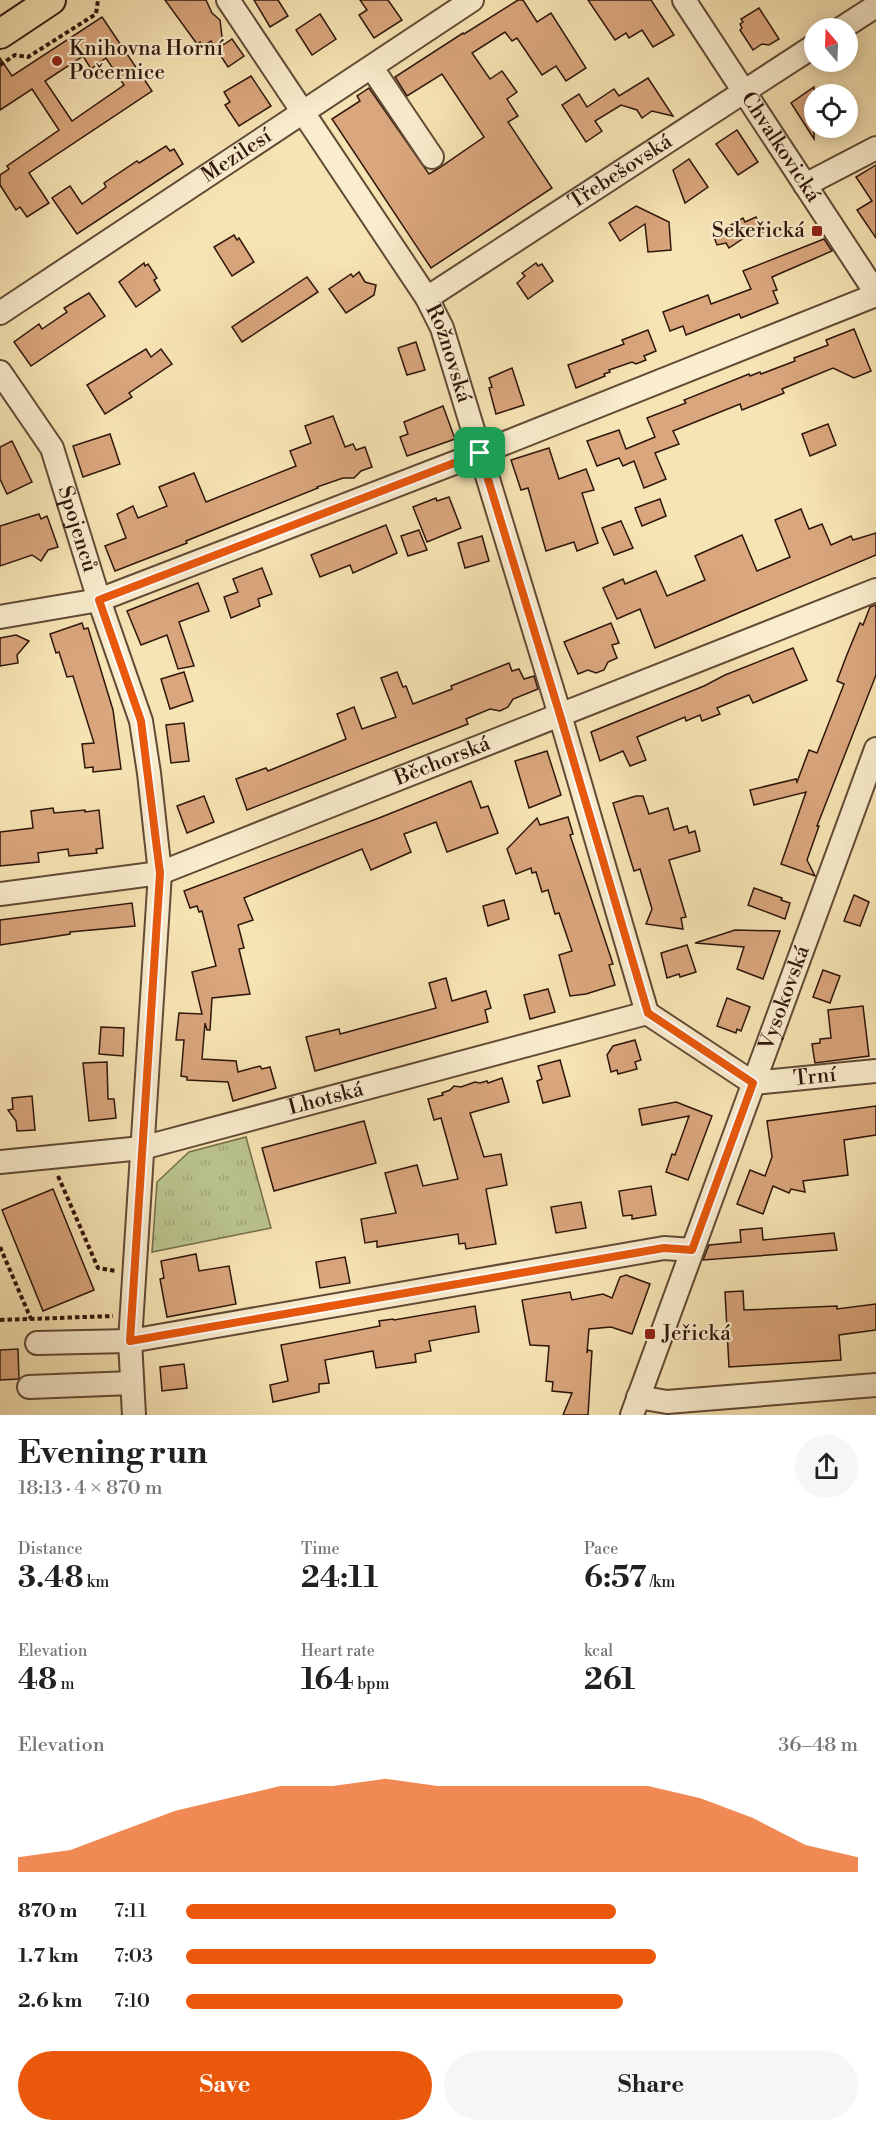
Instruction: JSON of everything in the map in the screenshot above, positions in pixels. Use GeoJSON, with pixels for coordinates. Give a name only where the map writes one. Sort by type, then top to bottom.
{"type":"FeatureCollection","features":[{"type":"Feature","properties":{"kind":"main road"},"geometry":{"type":"LineString","coordinates":[[0,34],[51,0]]}},
{"type":"Feature","properties":{"kind":"street","name":"Rožnovská"},"geometry":{"type":"LineString","coordinates":[[228,0],[427,298],[442,328],[648,1013]]}},
{"type":"Feature","properties":{"kind":"street","name":"Mezilesí"},"geometry":{"type":"LineString","coordinates":[[0,313],[472,0]]}},
{"type":"Feature","properties":{"kind":"street","name":"Chvalkovická"},"geometry":{"type":"LineString","coordinates":[[684,0],[876,294]]}},
{"type":"Feature","properties":{"kind":"street"},"geometry":{"type":"LineString","coordinates":[[857,18],[876,6]]}},
{"type":"Feature","properties":{"kind":"street","name":"Třebešovská"},"geometry":{"type":"LineString","coordinates":[[427,298],[804,53]]}},
{"type":"Feature","properties":{"kind":"street"},"geometry":{"type":"LineString","coordinates":[[372,68],[432,157]]}},
{"type":"Feature","properties":{"kind":"street"},"geometry":{"type":"LineString","coordinates":[[805,185],[876,148]]}},
{"type":"Feature","properties":{"kind":"street"},"geometry":{"type":"LineString","coordinates":[[0,617],[99,600],[480,453],[876,294]]}},
{"type":"Feature","properties":{"kind":"street","name":"Spojenců"},"geometry":{"type":"LineString","coordinates":[[0,372],[52,448],[99,600],[141,721],[160,873],[131,1316],[134,1415]]}},
{"type":"Feature","properties":{"kind":"street","name":"Běchorská"},"geometry":{"type":"LineString","coordinates":[[0,894],[160,873],[876,590]]}},
{"type":"Feature","properties":{"kind":"street","name":"Vysokovská"},"geometry":{"type":"LineString","coordinates":[[635,1406],[753,1083],[866,805],[876,749]]}},
{"type":"Feature","properties":{"kind":"street"},"geometry":{"type":"LineString","coordinates":[[648,1013],[753,1083]]}},
{"type":"Feature","properties":{"kind":"street","name":"Lhotská"},"geometry":{"type":"LineString","coordinates":[[0,1162],[142,1149],[648,1013]]}},
{"type":"Feature","properties":{"kind":"street","name":"Trní"},"geometry":{"type":"LineString","coordinates":[[753,1083],[876,1071]]}},
{"type":"Feature","properties":{"kind":"street"},"geometry":{"type":"LineString","coordinates":[[37,1343],[130,1341],[664,1248],[692,1250]]}},
{"type":"Feature","properties":{"kind":"street"},"geometry":{"type":"LineString","coordinates":[[29,1387],[132,1383]]}},
{"type":"Feature","properties":{"kind":"street"},"geometry":{"type":"LineString","coordinates":[[635,1406],[876,1385]]}},
{"type":"Feature","properties":{"kind":"path"},"geometry":{"type":"LineString","coordinates":[[0,65],[15,55],[28,57],[96,14],[98,0]]}},
{"type":"Feature","properties":{"kind":"path"},"geometry":{"type":"LineString","coordinates":[[50,1157],[98,1268],[134,1274]]}},
{"type":"Feature","properties":{"kind":"path"},"geometry":{"type":"LineString","coordinates":[[1,1249],[31,1319]]}},
{"type":"Feature","properties":{"kind":"path"},"geometry":{"type":"LineString","coordinates":[[0,1320],[131,1316]]}},
{"type":"Feature","properties":{"kind":"green space"},"geometry":{"type":"Polygon","coordinates":[[[246,1137],[271,1228],[152,1252],[157,1182],[189,1152],[246,1137]]]}},
{"type":"Feature","properties":{"kind":"building"},"geometry":{"type":"Polygon","coordinates":[[[165,0],[206,0],[212,13],[220,20],[223,45],[232,39],[244,56],[228,67],[211,41],[203,46],[200,42],[197,44],[165,0]]]}},
{"type":"Feature","properties":{"kind":"building"},"geometry":{"type":"Polygon","coordinates":[[[254,0],[278,0],[288,16],[270,27],[254,0]]]}},
{"type":"Feature","properties":{"kind":"building"},"geometry":{"type":"Polygon","coordinates":[[[360,0],[388,0],[402,20],[374,38],[359,15],[367,10],[360,0]]]}},
{"type":"Feature","properties":{"kind":"building"},"geometry":{"type":"Polygon","coordinates":[[[518,0],[523,0],[537,22],[551,13],[586,68],[566,81],[556,66],[542,75],[517,38],[512,41],[505,32],[472,53],[490,79],[502,71],[517,92],[507,99],[518,116],[508,122],[552,188],[431,268],[332,119],[360,101],[357,96],[369,88],[429,174],[439,168],[484,137],[442,74],[407,96],[395,77],[518,0]]]}},
{"type":"Feature","properties":{"kind":"building"},"geometry":{"type":"Polygon","coordinates":[[[588,0],[651,0],[674,35],[653,47],[642,30],[629,38],[626,33],[615,40],[588,0]]]}},
{"type":"Feature","properties":{"kind":"building"},"geometry":{"type":"Polygon","coordinates":[[[759,8],[779,39],[769,45],[762,44],[753,50],[740,30],[742,28],[740,24],[743,22],[741,19],[759,8]]]}},
{"type":"Feature","properties":{"kind":"building"},"geometry":{"type":"Polygon","coordinates":[[[320,14],[336,39],[312,55],[296,30],[320,14]]]}},
{"type":"Feature","properties":{"kind":"building"},"geometry":{"type":"Polygon","coordinates":[[[102,17],[152,91],[29,173],[49,203],[27,217],[20,207],[16,210],[0,185],[0,175],[9,169],[7,166],[59,130],[32,89],[0,110],[0,58],[12,76],[102,17]],[[83,56],[45,81],[72,121],[124,85],[106,58],[91,69],[83,56]]]}},
{"type":"Feature","properties":{"kind":"building"},"geometry":{"type":"Polygon","coordinates":[[[251,76],[271,106],[239,126],[225,105],[230,102],[224,92],[251,76]]]}},
{"type":"Feature","properties":{"kind":"building"},"geometry":{"type":"Polygon","coordinates":[[[648,78],[673,116],[652,111],[642,118],[637,110],[621,105],[595,121],[602,131],[586,142],[562,105],[579,94],[587,107],[614,89],[619,96],[648,78]]]}},
{"type":"Feature","properties":{"kind":"building"},"geometry":{"type":"Polygon","coordinates":[[[804,94],[804,123],[791,103],[804,94]]]}},
{"type":"Feature","properties":{"kind":"building"},"geometry":{"type":"Polygon","coordinates":[[[737,130],[758,162],[738,175],[716,144],[737,130]]]}},
{"type":"Feature","properties":{"kind":"building"},"geometry":{"type":"Polygon","coordinates":[[[166,146],[170,151],[174,149],[183,164],[77,234],[52,198],[70,186],[82,204],[106,187],[104,183],[137,161],[139,163],[166,146]]]}},
{"type":"Feature","properties":{"kind":"building"},"geometry":{"type":"Polygon","coordinates":[[[689,159],[708,187],[685,203],[673,170],[689,159]]]}},
{"type":"Feature","properties":{"kind":"building"},"geometry":{"type":"Polygon","coordinates":[[[876,165],[876,238],[857,210],[872,201],[856,177],[876,165]]]}},
{"type":"Feature","properties":{"kind":"building"},"geometry":{"type":"Polygon","coordinates":[[[636,206],[669,222],[671,250],[648,252],[645,224],[620,241],[609,223],[636,206]]]}},
{"type":"Feature","properties":{"kind":"building"},"geometry":{"type":"Polygon","coordinates":[[[756,217],[763,232],[744,238],[729,248],[726,243],[717,245],[714,237],[721,234],[720,231],[743,218],[745,222],[756,217]]]}},
{"type":"Feature","properties":{"kind":"building"},"geometry":{"type":"Polygon","coordinates":[[[234,235],[237,240],[239,238],[254,262],[232,276],[214,247],[234,235]]]}},
{"type":"Feature","properties":{"kind":"building"},"geometry":{"type":"Polygon","coordinates":[[[824,239],[832,251],[772,277],[777,290],[773,291],[778,303],[741,318],[739,314],[686,335],[683,326],[670,331],[663,312],[708,295],[711,304],[751,289],[743,271],[824,239]]]}},
{"type":"Feature","properties":{"kind":"building"},"geometry":{"type":"Polygon","coordinates":[[[144,263],[145,266],[148,264],[157,278],[154,280],[160,290],[136,307],[119,282],[144,263]]]}},
{"type":"Feature","properties":{"kind":"building"},"geometry":{"type":"Polygon","coordinates":[[[536,263],[538,266],[542,264],[553,281],[528,299],[517,283],[525,276],[522,273],[536,263]]]}},
{"type":"Feature","properties":{"kind":"building"},"geometry":{"type":"Polygon","coordinates":[[[359,272],[365,282],[376,285],[374,295],[346,313],[329,289],[351,274],[353,277],[359,272]]]}},
{"type":"Feature","properties":{"kind":"building"},"geometry":{"type":"Polygon","coordinates":[[[307,277],[318,292],[242,342],[232,327],[307,277]]]}},
{"type":"Feature","properties":{"kind":"building"},"geometry":{"type":"Polygon","coordinates":[[[89,293],[105,316],[31,366],[14,342],[39,324],[42,329],[67,312],[64,308],[89,293]]]}},
{"type":"Feature","properties":{"kind":"building"},"geometry":{"type":"Polygon","coordinates":[[[854,329],[871,371],[854,378],[833,368],[782,389],[784,393],[742,410],[740,404],[673,431],[679,444],[655,453],[666,479],[644,488],[634,461],[623,466],[619,458],[597,466],[587,441],[619,430],[626,449],[655,437],[647,418],[686,403],[684,400],[749,374],[750,376],[760,372],[761,374],[795,361],[794,358],[828,345],[826,340],[854,329]]]}},
{"type":"Feature","properties":{"kind":"building"},"geometry":{"type":"Polygon","coordinates":[[[648,330],[656,351],[644,356],[646,360],[609,370],[610,372],[604,374],[605,376],[576,388],[568,365],[624,344],[622,340],[648,330]]]}},
{"type":"Feature","properties":{"kind":"building"},"geometry":{"type":"Polygon","coordinates":[[[416,342],[425,370],[407,375],[398,348],[416,342]]]}},
{"type":"Feature","properties":{"kind":"building"},"geometry":{"type":"Polygon","coordinates":[[[146,349],[151,357],[161,349],[172,364],[129,393],[132,397],[105,414],[87,385],[146,349]]]}},
{"type":"Feature","properties":{"kind":"building"},"geometry":{"type":"Polygon","coordinates":[[[512,368],[524,405],[496,414],[489,388],[492,387],[489,378],[512,368]]]}},
{"type":"Feature","properties":{"kind":"building"},"geometry":{"type":"Polygon","coordinates":[[[443,406],[455,439],[407,456],[400,437],[408,434],[404,422],[443,406]]]}},
{"type":"Feature","properties":{"kind":"building"},"geometry":{"type":"Polygon","coordinates":[[[333,416],[345,447],[353,444],[356,450],[365,447],[372,467],[361,471],[354,478],[343,478],[317,487],[115,571],[105,546],[126,538],[117,514],[133,506],[138,518],[167,506],[159,487],[194,473],[206,502],[296,466],[290,451],[311,443],[305,426],[333,416]]]}},
{"type":"Feature","properties":{"kind":"building"},"geometry":{"type":"Polygon","coordinates":[[[828,424],[836,445],[810,456],[802,434],[828,424]]]}},
{"type":"Feature","properties":{"kind":"building"},"geometry":{"type":"Polygon","coordinates":[[[110,434],[120,464],[83,477],[73,446],[110,434]]]}},
{"type":"Feature","properties":{"kind":"building"},"geometry":{"type":"Polygon","coordinates":[[[12,441],[32,482],[7,494],[0,479],[0,447],[12,441]]]}},
{"type":"Feature","properties":{"kind":"building"},"geometry":{"type":"Polygon","coordinates":[[[549,448],[559,479],[586,469],[594,490],[582,493],[598,543],[577,551],[574,542],[546,551],[528,488],[521,490],[511,460],[549,448]]]}},
{"type":"Feature","properties":{"kind":"building"},"geometry":{"type":"Polygon","coordinates":[[[449,497],[461,528],[427,542],[413,507],[436,498],[437,501],[449,497]]]}},
{"type":"Feature","properties":{"kind":"building"},"geometry":{"type":"Polygon","coordinates":[[[660,499],[666,516],[642,526],[635,508],[660,499]]]}},
{"type":"Feature","properties":{"kind":"building"},"geometry":{"type":"Polygon","coordinates":[[[801,509],[809,529],[822,524],[831,545],[851,536],[853,540],[876,533],[876,555],[655,648],[640,609],[617,619],[603,588],[623,579],[625,584],[656,571],[667,596],[705,580],[695,556],[742,535],[757,571],[790,557],[775,520],[801,509]]]}},
{"type":"Feature","properties":{"kind":"building"},"geometry":{"type":"Polygon","coordinates":[[[39,514],[41,519],[47,516],[58,547],[48,550],[41,561],[32,555],[0,566],[0,526],[39,514]]]}},
{"type":"Feature","properties":{"kind":"building"},"geometry":{"type":"Polygon","coordinates":[[[621,521],[633,548],[614,555],[602,528],[621,521]]]}},
{"type":"Feature","properties":{"kind":"building"},"geometry":{"type":"Polygon","coordinates":[[[386,525],[397,553],[353,573],[350,565],[320,577],[311,555],[386,525]]]}},
{"type":"Feature","properties":{"kind":"building"},"geometry":{"type":"Polygon","coordinates":[[[419,530],[427,550],[408,556],[401,536],[419,530]]]}},
{"type":"Feature","properties":{"kind":"building"},"geometry":{"type":"Polygon","coordinates":[[[482,536],[489,561],[465,568],[458,543],[482,536]]]}},
{"type":"Feature","properties":{"kind":"building"},"geometry":{"type":"Polygon","coordinates":[[[262,568],[272,594],[258,599],[260,606],[231,618],[224,597],[238,592],[233,579],[262,568]]]}},
{"type":"Feature","properties":{"kind":"building"},"geometry":{"type":"Polygon","coordinates":[[[198,583],[209,611],[179,622],[194,666],[178,669],[167,635],[141,645],[127,611],[198,583]]]}},
{"type":"Feature","properties":{"kind":"building"},"geometry":{"type":"Polygon","coordinates":[[[876,605],[876,675],[817,826],[819,826],[807,860],[815,876],[781,864],[806,792],[754,805],[750,790],[796,779],[797,782],[809,750],[817,753],[844,684],[837,681],[846,657],[860,623],[863,625],[870,607],[876,605]]]}},
{"type":"Feature","properties":{"kind":"building"},"geometry":{"type":"Polygon","coordinates":[[[82,623],[84,629],[88,628],[113,710],[121,769],[93,772],[93,767],[85,768],[82,744],[94,743],[73,676],[67,677],[50,634],[82,623]]]}},
{"type":"Feature","properties":{"kind":"building"},"geometry":{"type":"Polygon","coordinates":[[[611,623],[619,643],[612,645],[617,658],[608,662],[604,670],[596,673],[588,670],[578,674],[564,642],[611,623]]]}},
{"type":"Feature","properties":{"kind":"building"},"geometry":{"type":"Polygon","coordinates":[[[16,635],[29,641],[17,655],[18,663],[0,666],[0,638],[16,635]]]}},
{"type":"Feature","properties":{"kind":"building"},"geometry":{"type":"Polygon","coordinates":[[[793,648],[807,680],[753,703],[749,695],[717,708],[720,714],[702,721],[700,715],[686,721],[685,717],[637,737],[646,760],[630,766],[623,751],[600,761],[591,732],[793,648]]]}},
{"type":"Feature","properties":{"kind":"building"},"geometry":{"type":"Polygon","coordinates":[[[509,663],[512,671],[519,669],[524,679],[534,676],[538,689],[513,699],[508,707],[500,711],[490,709],[466,719],[468,724],[247,810],[236,779],[266,768],[268,771],[346,739],[337,714],[354,707],[362,729],[396,717],[381,678],[397,672],[413,704],[509,663]]]}},
{"type":"Feature","properties":{"kind":"building"},"geometry":{"type":"Polygon","coordinates":[[[184,672],[193,701],[170,709],[161,679],[184,672]]]}},
{"type":"Feature","properties":{"kind":"building"},"geometry":{"type":"Polygon","coordinates":[[[184,723],[189,761],[171,763],[166,725],[184,723]]]}},
{"type":"Feature","properties":{"kind":"building"},"geometry":{"type":"Polygon","coordinates":[[[547,751],[561,795],[529,808],[515,761],[547,751]]]}},
{"type":"Feature","properties":{"kind":"building"},"geometry":{"type":"Polygon","coordinates":[[[471,781],[481,808],[488,806],[498,833],[447,852],[436,822],[404,834],[411,852],[371,870],[362,849],[244,898],[253,920],[238,925],[244,948],[239,949],[250,994],[212,998],[210,1030],[207,1030],[205,1023],[202,1059],[236,1061],[238,1072],[260,1066],[262,1069],[270,1067],[276,1088],[233,1101],[228,1082],[187,1080],[187,1077],[181,1076],[184,1040],[176,1040],[179,1013],[202,1014],[192,972],[216,966],[202,911],[199,912],[197,906],[190,908],[184,891],[471,781]]]}},
{"type":"Feature","properties":{"kind":"building"},"geometry":{"type":"Polygon","coordinates":[[[204,796],[214,822],[187,833],[177,806],[204,796]]]}},
{"type":"Feature","properties":{"kind":"building"},"geometry":{"type":"Polygon","coordinates":[[[643,796],[649,814],[668,808],[674,830],[687,826],[689,833],[695,831],[700,851],[669,860],[686,917],[681,918],[683,929],[646,924],[652,909],[640,869],[634,871],[613,803],[643,796]]]}},
{"type":"Feature","properties":{"kind":"building"},"geometry":{"type":"Polygon","coordinates":[[[53,808],[54,813],[99,810],[103,848],[96,849],[97,853],[69,856],[68,849],[38,853],[39,862],[0,866],[0,832],[33,828],[31,811],[53,808]]]}},
{"type":"Feature","properties":{"kind":"building"},"geometry":{"type":"Polygon","coordinates":[[[568,817],[573,834],[570,835],[613,964],[609,965],[615,985],[586,994],[570,996],[559,955],[572,951],[559,913],[555,914],[548,890],[542,892],[536,872],[532,873],[531,868],[516,874],[507,849],[537,818],[540,825],[568,817]]]}},
{"type":"Feature","properties":{"kind":"building"},"geometry":{"type":"Polygon","coordinates":[[[754,888],[790,903],[785,919],[748,905],[754,888]]]}},
{"type":"Feature","properties":{"kind":"building"},"geometry":{"type":"Polygon","coordinates":[[[854,895],[869,902],[860,926],[844,921],[854,895]]]}},
{"type":"Feature","properties":{"kind":"building"},"geometry":{"type":"Polygon","coordinates":[[[504,900],[509,919],[488,926],[483,906],[504,900]]]}},
{"type":"Feature","properties":{"kind":"building"},"geometry":{"type":"Polygon","coordinates":[[[132,903],[135,926],[70,932],[70,934],[0,945],[0,920],[132,903]]]}},
{"type":"Feature","properties":{"kind":"building"},"geometry":{"type":"Polygon","coordinates":[[[735,930],[780,931],[763,979],[737,969],[744,947],[695,943],[735,930]]]}},
{"type":"Feature","properties":{"kind":"building"},"geometry":{"type":"Polygon","coordinates":[[[687,945],[696,972],[667,978],[661,953],[687,945]]]}},
{"type":"Feature","properties":{"kind":"building"},"geometry":{"type":"Polygon","coordinates":[[[823,970],[840,976],[830,1003],[813,997],[823,970]]]}},
{"type":"Feature","properties":{"kind":"building"},"geometry":{"type":"Polygon","coordinates":[[[446,978],[452,1001],[486,991],[491,1008],[485,1010],[488,1022],[315,1071],[306,1037],[339,1029],[340,1034],[436,1008],[429,983],[446,978]]]}},
{"type":"Feature","properties":{"kind":"building"},"geometry":{"type":"Polygon","coordinates":[[[548,989],[555,1012],[530,1019],[524,995],[548,989]]]}},
{"type":"Feature","properties":{"kind":"building"},"geometry":{"type":"Polygon","coordinates":[[[727,998],[750,1007],[741,1031],[737,1029],[736,1033],[717,1026],[727,998]]]}},
{"type":"Feature","properties":{"kind":"building"},"geometry":{"type":"Polygon","coordinates":[[[863,1006],[869,1056],[815,1063],[812,1044],[820,1043],[820,1039],[831,1038],[828,1010],[863,1006]]]}},
{"type":"Feature","properties":{"kind":"building"},"geometry":{"type":"Polygon","coordinates":[[[101,1027],[124,1028],[123,1056],[99,1054],[101,1027]]]}},
{"type":"Feature","properties":{"kind":"building"},"geometry":{"type":"Polygon","coordinates":[[[635,1040],[641,1060],[635,1062],[637,1069],[618,1074],[617,1070],[611,1072],[607,1055],[613,1046],[635,1040]]]}},
{"type":"Feature","properties":{"kind":"building"},"geometry":{"type":"Polygon","coordinates":[[[560,1060],[570,1096],[543,1103],[537,1081],[542,1079],[538,1066],[560,1060]]]}},
{"type":"Feature","properties":{"kind":"building"},"geometry":{"type":"Polygon","coordinates":[[[107,1062],[108,1099],[114,1099],[116,1118],[89,1121],[83,1063],[107,1062]]]}},
{"type":"Feature","properties":{"kind":"building"},"geometry":{"type":"Polygon","coordinates":[[[502,1078],[509,1102],[470,1113],[484,1157],[501,1154],[507,1185],[486,1189],[496,1244],[466,1249],[465,1243],[459,1244],[458,1234],[377,1247],[377,1241],[365,1243],[361,1219],[396,1213],[385,1173],[417,1165],[423,1186],[458,1179],[441,1118],[434,1120],[428,1099],[443,1095],[442,1093],[454,1086],[461,1087],[475,1082],[487,1081],[488,1083],[502,1078]]]}},
{"type":"Feature","properties":{"kind":"building"},"geometry":{"type":"Polygon","coordinates":[[[32,1096],[35,1130],[17,1131],[16,1121],[8,1110],[13,1109],[12,1098],[32,1096]]]}},
{"type":"Feature","properties":{"kind":"building"},"geometry":{"type":"Polygon","coordinates":[[[676,1102],[712,1116],[688,1180],[666,1172],[672,1154],[675,1155],[689,1116],[642,1125],[639,1109],[676,1102]]]}},
{"type":"Feature","properties":{"kind":"building"},"geometry":{"type":"Polygon","coordinates":[[[876,1106],[876,1135],[844,1140],[848,1175],[803,1181],[805,1192],[791,1189],[789,1193],[773,1186],[763,1214],[737,1204],[750,1170],[765,1176],[772,1157],[767,1121],[876,1106]]]}},
{"type":"Feature","properties":{"kind":"building"},"geometry":{"type":"Polygon","coordinates":[[[364,1121],[376,1163],[274,1191],[262,1148],[364,1121]]]}},
{"type":"Feature","properties":{"kind":"building"},"geometry":{"type":"Polygon","coordinates":[[[651,1186],[656,1215],[632,1219],[632,1215],[623,1216],[619,1191],[651,1186]]]}},
{"type":"Feature","properties":{"kind":"building"},"geometry":{"type":"Polygon","coordinates":[[[53,1189],[94,1290],[43,1311],[2,1210],[53,1189]]]}},
{"type":"Feature","properties":{"kind":"building"},"geometry":{"type":"Polygon","coordinates":[[[581,1202],[586,1228],[556,1233],[551,1207],[581,1202]]]}},
{"type":"Feature","properties":{"kind":"building"},"geometry":{"type":"Polygon","coordinates":[[[762,1228],[763,1240],[834,1233],[837,1250],[703,1260],[709,1245],[741,1242],[740,1230],[762,1228]]]}},
{"type":"Feature","properties":{"kind":"building"},"geometry":{"type":"Polygon","coordinates":[[[196,1254],[199,1271],[229,1266],[236,1304],[167,1317],[160,1279],[164,1278],[161,1261],[196,1254]]]}},
{"type":"Feature","properties":{"kind":"building"},"geometry":{"type":"Polygon","coordinates":[[[345,1257],[350,1283],[320,1288],[316,1262],[345,1257]]]}},
{"type":"Feature","properties":{"kind":"building"},"geometry":{"type":"Polygon","coordinates":[[[626,1275],[650,1284],[632,1334],[611,1327],[589,1329],[587,1353],[588,1350],[592,1351],[588,1415],[563,1415],[572,1393],[552,1391],[553,1382],[546,1381],[549,1346],[530,1345],[522,1300],[570,1292],[572,1300],[603,1294],[612,1298],[620,1277],[626,1275]]]}},
{"type":"Feature","properties":{"kind":"building"},"geometry":{"type":"Polygon","coordinates":[[[743,1291],[744,1310],[837,1306],[837,1309],[876,1304],[876,1330],[839,1335],[841,1360],[729,1367],[725,1292],[743,1291]]]}},
{"type":"Feature","properties":{"kind":"building"},"geometry":{"type":"Polygon","coordinates":[[[475,1306],[479,1332],[429,1341],[431,1351],[415,1354],[416,1362],[376,1368],[373,1351],[325,1360],[329,1383],[319,1384],[319,1392],[273,1402],[270,1385],[288,1381],[281,1345],[380,1326],[379,1321],[475,1306]]]}},
{"type":"Feature","properties":{"kind":"building"},"geometry":{"type":"Polygon","coordinates":[[[18,1349],[19,1379],[0,1380],[0,1350],[18,1349]]]}},
{"type":"Feature","properties":{"kind":"building"},"geometry":{"type":"Polygon","coordinates":[[[184,1364],[187,1388],[162,1391],[160,1367],[184,1364]]]}},
{"type":"Feature","properties":{"kind":"place","name":"Knihovna Horní Počernice"},"geometry":{"type":"Point","coordinates":[57,61]}},
{"type":"Feature","properties":{"kind":"place","name":"Sekeřická"},"geometry":{"type":"Point","coordinates":[817,231]}},
{"type":"Feature","properties":{"kind":"place","name":"Jeřická"},"geometry":{"type":"Point","coordinates":[650,1334]}},
{"type":"Feature","properties":{"kind":"route"},"geometry":{"type":"LineString","coordinates":[[480,453],[648,1013],[753,1083],[692,1250],[664,1248],[130,1341],[160,873],[141,721],[99,600],[480,453]]}}]}
